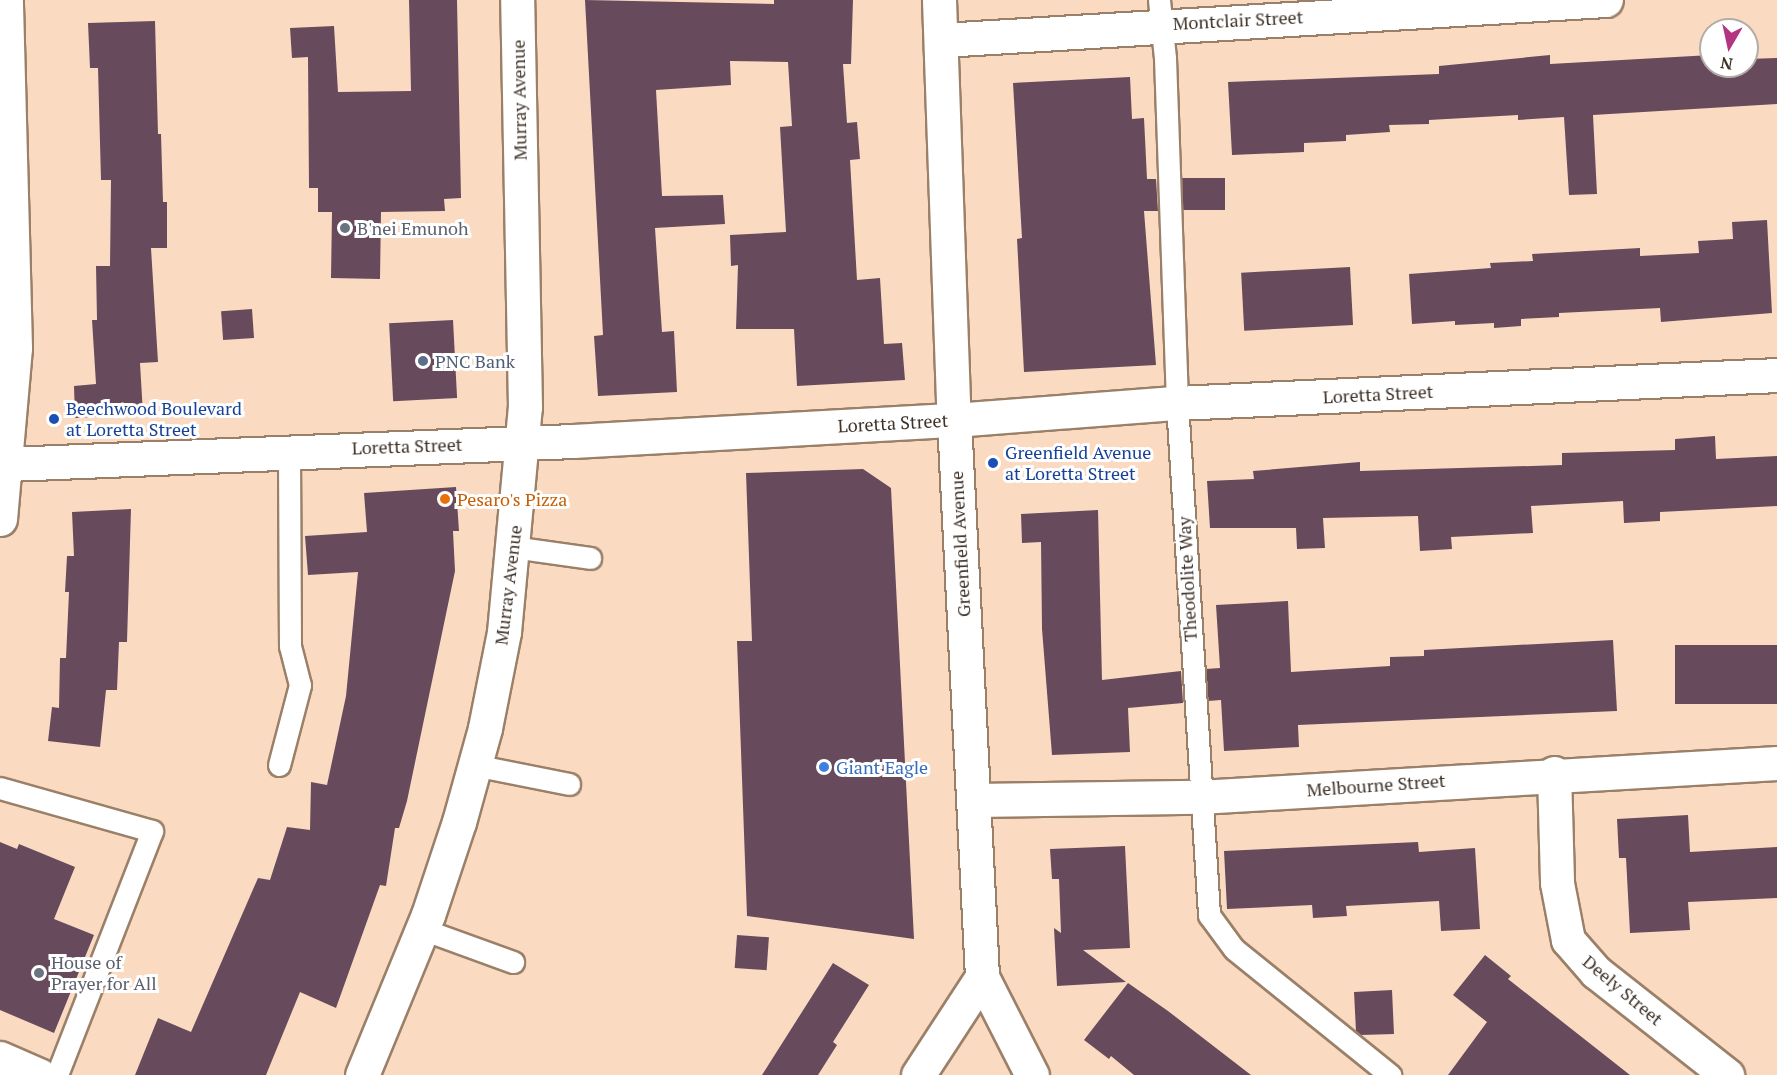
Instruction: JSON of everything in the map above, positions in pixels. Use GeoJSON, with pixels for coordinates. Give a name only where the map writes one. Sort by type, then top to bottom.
{"type":"FeatureCollection","features":[{"type":"Feature","properties":{"kind":"street"},"geometry":{"type":"LineString","coordinates":[[0,519],[8,464],[15,348],[6,0]]}},
{"type":"Feature","properties":{"kind":"street","name":"Murray Avenue"},"geometry":{"type":"LineString","coordinates":[[362,1075],[422,929],[474,765],[504,632],[524,443],[517,0]]}},
{"type":"Feature","properties":{"kind":"street","name":"Greenfield Avenue"},"geometry":{"type":"LineString","coordinates":[[939,0],[954,420],[982,977],[1032,1075]]}},
{"type":"Feature","properties":{"kind":"street","name":"Montclair Street"},"geometry":{"type":"LineString","coordinates":[[942,39],[1160,12],[1606,0]]}},
{"type":"Feature","properties":{"kind":"street","name":"Loretta Street"},"geometry":{"type":"LineString","coordinates":[[8,464],[289,450],[524,443],[954,420],[1177,403],[1777,375]]}},
{"type":"Feature","properties":{"kind":"street","name":"Melbourne Street"},"geometry":{"type":"LineString","coordinates":[[974,800],[1200,797],[1554,773],[1777,763]]}},
{"type":"Feature","properties":{"kind":"street","name":"Deely Street"},"geometry":{"type":"LineString","coordinates":[[1554,773],[1557,883],[1568,940],[1596,972],[1727,1075]]}},
{"type":"Feature","properties":{"kind":"street"},"geometry":{"type":"LineString","coordinates":[[918,1075],[982,977]]}},
{"type":"Feature","properties":{"kind":"street"},"geometry":{"type":"LineString","coordinates":[[0,1058],[39,1075]]}},
{"type":"Feature","properties":{"kind":"lane","name":"Theodolite Way"},"geometry":{"type":"LineString","coordinates":[[1160,12],[1165,58],[1177,403],[1209,915],[1234,949],[1390,1075]]}},
{"type":"Feature","properties":{"kind":"lane"},"geometry":{"type":"LineString","coordinates":[[279,765],[300,685],[290,646],[289,450]]}},
{"type":"Feature","properties":{"kind":"lane"},"geometry":{"type":"LineString","coordinates":[[513,547],[590,558]]}},
{"type":"Feature","properties":{"kind":"lane"},"geometry":{"type":"LineString","coordinates":[[474,765],[569,784]]}},
{"type":"Feature","properties":{"kind":"lane"},"geometry":{"type":"LineString","coordinates":[[0,788],[152,831],[57,1075]]}},
{"type":"Feature","properties":{"kind":"lane"},"geometry":{"type":"LineString","coordinates":[[422,929],[513,962]]}},
{"type":"Feature","properties":{"kind":"building"},"geometry":{"type":"Polygon","coordinates":[[[409,0],[457,0],[461,198],[444,199],[445,211],[381,212],[380,279],[331,278],[332,212],[318,212],[318,188],[309,188],[308,57],[292,58],[290,28],[334,26],[338,92],[411,91],[409,0]]]}},
{"type":"Feature","properties":{"kind":"building"},"geometry":{"type":"Polygon","coordinates":[[[585,0],[774,4],[774,0],[853,0],[851,64],[843,64],[847,123],[857,122],[860,159],[850,160],[857,280],[880,278],[884,344],[902,343],[905,380],[797,386],[794,329],[736,329],[738,265],[731,266],[730,235],[786,232],[780,127],[792,126],[788,62],[730,61],[731,85],[656,90],[662,196],[723,195],[725,224],[655,228],[662,332],[674,331],[677,392],[598,396],[594,336],[603,335],[585,0]]]}},
{"type":"Feature","properties":{"kind":"building"},"geometry":{"type":"Polygon","coordinates":[[[155,21],[158,134],[161,134],[163,202],[167,202],[167,248],[151,248],[158,362],[140,363],[143,414],[75,418],[74,386],[96,384],[92,320],[97,320],[96,266],[110,266],[111,180],[101,180],[98,68],[90,68],[88,23],[155,21]]]}},
{"type":"Feature","properties":{"kind":"building"},"geometry":{"type":"Polygon","coordinates":[[[1550,55],[1550,64],[1699,56],[1699,78],[1759,78],[1759,59],[1777,58],[1777,104],[1593,115],[1597,194],[1569,195],[1564,117],[1518,120],[1518,115],[1429,120],[1429,124],[1389,125],[1390,132],[1346,135],[1346,141],[1304,143],[1304,152],[1232,155],[1228,82],[1439,74],[1439,66],[1550,55]]]}},
{"type":"Feature","properties":{"kind":"building"},"geometry":{"type":"Polygon","coordinates":[[[1130,77],[1132,119],[1144,118],[1147,179],[1156,179],[1158,211],[1144,211],[1156,365],[1024,372],[1017,239],[1022,238],[1013,83],[1130,77]]]}},
{"type":"Feature","properties":{"kind":"building"},"geometry":{"type":"Polygon","coordinates":[[[1182,178],[1225,178],[1225,210],[1182,210],[1182,178]]]}},
{"type":"Feature","properties":{"kind":"building"},"geometry":{"type":"Polygon","coordinates":[[[1767,220],[1772,313],[1661,322],[1660,308],[1559,313],[1559,317],[1521,319],[1521,326],[1494,328],[1494,323],[1455,325],[1455,321],[1412,324],[1409,274],[1491,268],[1490,263],[1533,261],[1532,254],[1640,248],[1640,256],[1699,253],[1698,241],[1733,239],[1732,222],[1767,220]]]}},
{"type":"Feature","properties":{"kind":"building"},"geometry":{"type":"Polygon","coordinates":[[[1350,267],[1353,325],[1244,331],[1241,273],[1350,267]]]}},
{"type":"Feature","properties":{"kind":"building"},"geometry":{"type":"Polygon","coordinates":[[[252,309],[254,338],[223,340],[221,311],[252,309]]]}},
{"type":"Feature","properties":{"kind":"building","name":"PNC Bank"},"geometry":{"type":"Polygon","coordinates":[[[453,320],[457,398],[393,401],[389,323],[453,320]]]}},
{"type":"Feature","properties":{"kind":"building"},"geometry":{"type":"Polygon","coordinates":[[[1715,436],[1716,459],[1777,456],[1777,506],[1660,512],[1660,521],[1624,523],[1623,501],[1531,506],[1533,533],[1451,537],[1452,549],[1420,551],[1418,516],[1323,518],[1325,548],[1297,549],[1296,528],[1210,528],[1207,481],[1254,479],[1253,471],[1360,462],[1360,471],[1562,465],[1562,453],[1675,450],[1675,439],[1715,436]]]}},
{"type":"Feature","properties":{"kind":"building","name":"Giant Eagle"},"geometry":{"type":"Polygon","coordinates":[[[863,469],[891,488],[914,939],[747,916],[737,641],[752,641],[746,473],[863,469]]]}},
{"type":"Feature","properties":{"kind":"building"},"geometry":{"type":"Polygon","coordinates":[[[456,487],[459,531],[453,531],[455,571],[407,801],[399,828],[395,828],[386,886],[380,885],[336,1008],[300,992],[266,1075],[135,1075],[158,1018],[191,1032],[258,878],[270,880],[287,827],[310,830],[311,782],[327,785],[346,696],[358,572],[308,575],[305,536],[367,532],[364,493],[456,487]]]}},
{"type":"Feature","properties":{"kind":"building"},"geometry":{"type":"Polygon","coordinates":[[[131,509],[127,642],[119,642],[117,690],[106,690],[100,747],[48,741],[52,707],[59,708],[60,658],[66,658],[69,592],[65,592],[67,556],[74,556],[72,512],[131,509]]]}},
{"type":"Feature","properties":{"kind":"building"},"geometry":{"type":"Polygon","coordinates":[[[1098,510],[1102,680],[1181,671],[1183,703],[1128,708],[1130,752],[1052,755],[1042,629],[1041,542],[1022,543],[1021,514],[1098,510]]]}},
{"type":"Feature","properties":{"kind":"building"},"geometry":{"type":"Polygon","coordinates":[[[1288,601],[1291,672],[1390,666],[1390,657],[1424,656],[1424,650],[1613,640],[1617,711],[1298,725],[1299,747],[1224,751],[1221,700],[1208,701],[1206,669],[1220,668],[1216,605],[1288,601]]]}},
{"type":"Feature","properties":{"kind":"building"},"geometry":{"type":"Polygon","coordinates":[[[1675,645],[1777,645],[1777,704],[1675,704],[1675,645]]]}},
{"type":"Feature","properties":{"kind":"building"},"geometry":{"type":"Polygon","coordinates":[[[1688,815],[1690,852],[1777,847],[1777,898],[1688,902],[1690,930],[1630,933],[1626,858],[1619,858],[1617,819],[1688,815]]]}},
{"type":"Feature","properties":{"kind":"building","name":"House of Prayer for All"},"geometry":{"type":"Polygon","coordinates":[[[0,842],[17,849],[19,844],[75,867],[54,919],[94,935],[54,1033],[0,1010],[0,842]]]}},
{"type":"Feature","properties":{"kind":"building"},"geometry":{"type":"Polygon","coordinates":[[[1418,842],[1419,852],[1475,848],[1480,929],[1441,931],[1439,901],[1346,906],[1347,916],[1313,918],[1312,905],[1227,909],[1224,851],[1418,842]]]}},
{"type":"Feature","properties":{"kind":"building"},"geometry":{"type":"Polygon","coordinates":[[[1125,846],[1130,948],[1083,950],[1126,982],[1057,986],[1054,928],[1061,933],[1059,879],[1052,879],[1050,849],[1125,846]]]}},
{"type":"Feature","properties":{"kind":"building"},"geometry":{"type":"Polygon","coordinates":[[[737,935],[769,937],[767,970],[735,968],[737,935]]]}},
{"type":"Feature","properties":{"kind":"building"},"geometry":{"type":"Polygon","coordinates":[[[1485,955],[1511,976],[1508,979],[1630,1075],[1448,1075],[1487,1022],[1453,995],[1485,955]]]}},
{"type":"Feature","properties":{"kind":"building"},"geometry":{"type":"Polygon","coordinates":[[[833,963],[869,985],[833,1042],[837,1045],[818,1075],[762,1075],[833,963]]]}},
{"type":"Feature","properties":{"kind":"building"},"geometry":{"type":"Polygon","coordinates":[[[1128,983],[1251,1075],[1134,1075],[1111,1056],[1109,1059],[1084,1040],[1128,983]]]}},
{"type":"Feature","properties":{"kind":"building"},"geometry":{"type":"Polygon","coordinates":[[[1392,990],[1394,1034],[1361,1035],[1356,1031],[1354,992],[1392,990]]]}},
{"type":"Feature","properties":{"kind":"place","name":"B'nei Emunoh"},"geometry":{"type":"Point","coordinates":[345,228]}},
{"type":"Feature","properties":{"kind":"place","name":"PNC Bank"},"geometry":{"type":"Point","coordinates":[423,361]}},
{"type":"Feature","properties":{"kind":"place","name":"Beechwood Boulevard at Loretta Street"},"geometry":{"type":"Point","coordinates":[54,419]}},
{"type":"Feature","properties":{"kind":"place","name":"Greenfield Avenue at Loretta Street"},"geometry":{"type":"Point","coordinates":[993,463]}},
{"type":"Feature","properties":{"kind":"place","name":"Pesaro's Pizza"},"geometry":{"type":"Point","coordinates":[445,499]}},
{"type":"Feature","properties":{"kind":"place","name":"Giant Eagle"},"geometry":{"type":"Point","coordinates":[824,767]}},
{"type":"Feature","properties":{"kind":"place","name":"House of Prayer for All"},"geometry":{"type":"Point","coordinates":[39,973]}}]}
